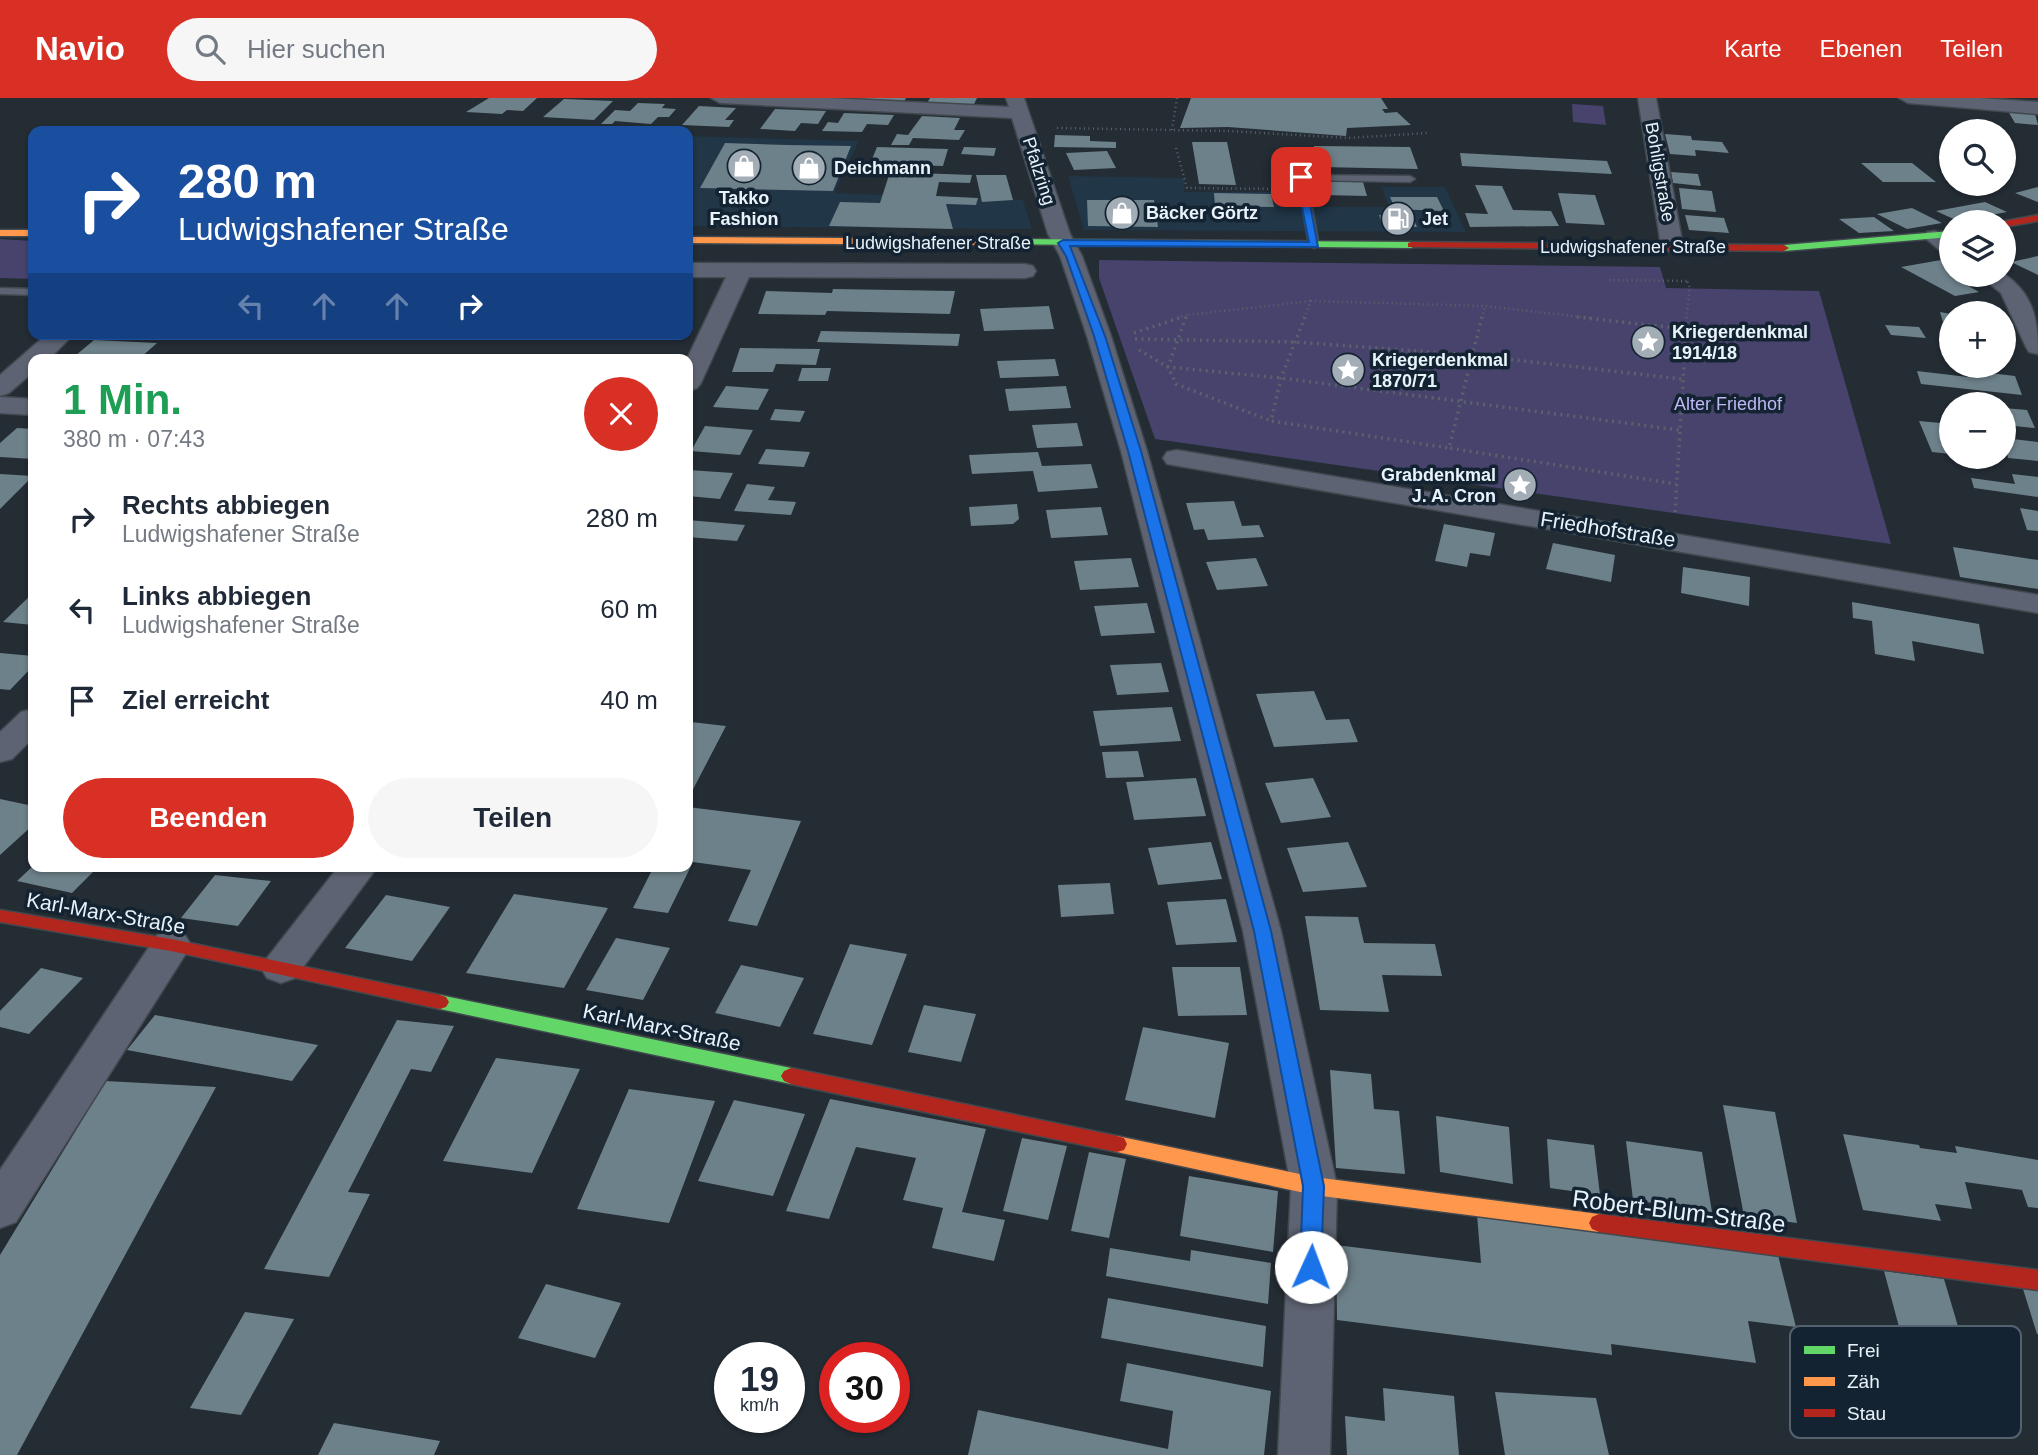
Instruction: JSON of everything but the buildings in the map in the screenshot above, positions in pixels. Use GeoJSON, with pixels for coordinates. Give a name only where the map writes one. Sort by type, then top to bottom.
{"type":"FeatureCollection","features":[{"type":"Feature","properties":{"kind":"main road"},"geometry":{"type":"LineString","coordinates":[[2016,222],[2038,218]]}},
{"type":"Feature","properties":{"kind":"main road"},"geometry":{"type":"LineString","coordinates":[[0,233],[28,233]]}},
{"type":"Feature","properties":{"kind":"main road","name":"Ludwigshafener Straße"},"geometry":{"type":"LineString","coordinates":[[693,240],[1067,249],[1314,245],[1791,248],[1939,240]]}},
{"type":"Feature","properties":{"kind":"main road","name":"Karl-Marx-Straße"},"geometry":{"type":"LineString","coordinates":[[0,916],[281,968],[1314,1186]]}},
{"type":"Feature","properties":{"kind":"main road","name":"Robert-Blum-Straße"},"geometry":{"type":"LineString","coordinates":[[1314,1186],[2038,1280]]}},
{"type":"Feature","properties":{"kind":"street"},"geometry":{"type":"LineString","coordinates":[[720,98],[1019,113]]}},
{"type":"Feature","properties":{"kind":"street","name":"Bohligstraße"},"geometry":{"type":"LineString","coordinates":[[1647,98],[1672,246]]}},
{"type":"Feature","properties":{"kind":"street"},"geometry":{"type":"LineString","coordinates":[[1908,98],[2038,108]]}},
{"type":"Feature","properties":{"kind":"street","name":"Pfalzring"},"geometry":{"type":"LineString","coordinates":[[1019,113],[1067,249],[1109,337],[1135,451],[1262,931],[1314,1186],[1304,1455]]}},
{"type":"Feature","properties":{"kind":"street","name":"Ludwigshafener Straße"},"geometry":{"type":"LineString","coordinates":[[693,270],[1025,271]]}},
{"type":"Feature","properties":{"kind":"street"},"geometry":{"type":"LineString","coordinates":[[693,372],[740,271]]}},
{"type":"Feature","properties":{"kind":"street"},"geometry":{"type":"LineString","coordinates":[[2008,287],[2038,346]]}},
{"type":"Feature","properties":{"kind":"street"},"geometry":{"type":"LineString","coordinates":[[39,354],[55,340]]}},
{"type":"Feature","properties":{"kind":"street"},"geometry":{"type":"LineString","coordinates":[[0,388],[28,363]]}},
{"type":"Feature","properties":{"kind":"street"},"geometry":{"type":"LineString","coordinates":[[0,405],[28,407]]}},
{"type":"Feature","properties":{"kind":"street","name":"Friedhofstraße"},"geometry":{"type":"LineString","coordinates":[[1177,458],[2038,604]]}},
{"type":"Feature","properties":{"kind":"street"},"geometry":{"type":"LineString","coordinates":[[0,751],[28,724]]}},
{"type":"Feature","properties":{"kind":"street"},"geometry":{"type":"LineString","coordinates":[[281,968],[355,872]]}},
{"type":"Feature","properties":{"kind":"street"},"geometry":{"type":"LineString","coordinates":[[0,1208],[172,946]]}},
{"type":"Feature","properties":{"kind":"lane"},"geometry":{"type":"LineString","coordinates":[[1314,245],[1301,177],[1410,179]]}},
{"type":"Feature","properties":{"kind":"lane"},"geometry":{"type":"LineString","coordinates":[[0,291],[28,292]]}},
{"type":"Feature","properties":{"kind":"path"},"geometry":{"type":"LineString","coordinates":[[1172,130],[1177,98]]}},
{"type":"Feature","properties":{"kind":"path"},"geometry":{"type":"LineString","coordinates":[[1019,113],[1172,130],[1348,138],[1427,133]]}},
{"type":"Feature","properties":{"kind":"path"},"geometry":{"type":"LineString","coordinates":[[1176,148],[1187,188],[1303,189]]}},
{"type":"Feature","properties":{"kind":"path"},"geometry":{"type":"LineString","coordinates":[[1672,246],[1690,288],[1676,484],[1677,541]]}},
{"type":"Feature","properties":{"kind":"path"},"geometry":{"type":"LineString","coordinates":[[1109,337],[1187,315],[1311,301],[1485,306],[1685,329]]}},
{"type":"Feature","properties":{"kind":"path"},"geometry":{"type":"LineString","coordinates":[[1271,421],[1282,379],[1311,301]]}},
{"type":"Feature","properties":{"kind":"path"},"geometry":{"type":"LineString","coordinates":[[1449,448],[1485,306]]}},
{"type":"Feature","properties":{"kind":"path"},"geometry":{"type":"LineString","coordinates":[[1187,315],[1168,366],[1176,384],[1271,421],[1676,484]]}},
{"type":"Feature","properties":{"kind":"path"},"geometry":{"type":"LineString","coordinates":[[1109,337],[1295,342],[1472,355],[1682,379]]}},
{"type":"Feature","properties":{"kind":"path"},"geometry":{"type":"LineString","coordinates":[[1109,337],[1168,366],[1679,430]]}},
{"type":"Feature","properties":{"kind":"shaded area"},"geometry":{"type":"Polygon","coordinates":[[[693,136],[859,141],[834,193],[1023,200],[1032,229],[693,226],[693,136]]]}},
{"type":"Feature","properties":{"kind":"shaded area"},"geometry":{"type":"Polygon","coordinates":[[[1068,176],[1185,178],[1184,192],[1291,192],[1295,207],[1389,207],[1382,187],[1445,187],[1466,232],[1084,230],[1068,176]]]}},
{"type":"Feature","properties":{"kind":"green space"},"geometry":{"type":"Polygon","coordinates":[[[1572,104],[1603,106],[1606,125],[1573,122],[1572,104]]]}},
{"type":"Feature","properties":{"kind":"green space"},"geometry":{"type":"Polygon","coordinates":[[[0,239],[28,241],[28,279],[0,278],[0,239]]]}},
{"type":"Feature","properties":{"kind":"green space","name":"Alter Friedhof"},"geometry":{"type":"Polygon","coordinates":[[[1099,260],[1660,267],[1666,288],[1819,291],[1891,544],[1155,439],[1099,278],[1099,260]]]}},
{"type":"Feature","properties":{"kind":"traffic: fast"},"geometry":{"type":"LineString","coordinates":[[1784,248],[1939,235]]}},
{"type":"Feature","properties":{"kind":"traffic: fast"},"geometry":{"type":"LineString","coordinates":[[1005,242],[1411,245]]}},
{"type":"Feature","properties":{"kind":"traffic: fast"},"geometry":{"type":"LineString","coordinates":[[440,1002],[791,1076]]}},
{"type":"Feature","properties":{"kind":"traffic: slow"},"geometry":{"type":"LineString","coordinates":[[0,233],[28,233]]}},
{"type":"Feature","properties":{"kind":"traffic: slow"},"geometry":{"type":"LineString","coordinates":[[693,240],[1005,242]]}},
{"type":"Feature","properties":{"kind":"traffic: slow"},"geometry":{"type":"LineString","coordinates":[[1117,1144],[1314,1186],[1599,1223]]}},
{"type":"Feature","properties":{"kind":"traffic: jam"},"geometry":{"type":"LineString","coordinates":[[2016,222],[2038,218]]}},
{"type":"Feature","properties":{"kind":"traffic: jam"},"geometry":{"type":"LineString","coordinates":[[1411,245],[1784,248]]}},
{"type":"Feature","properties":{"kind":"traffic: jam"},"geometry":{"type":"LineString","coordinates":[[0,916],[171,945],[440,1002]]}},
{"type":"Feature","properties":{"kind":"traffic: jam"},"geometry":{"type":"LineString","coordinates":[[791,1076],[1117,1144]]}},
{"type":"Feature","properties":{"kind":"traffic: jam"},"geometry":{"type":"LineString","coordinates":[[1599,1223],[2038,1280]]}},
{"type":"Feature","properties":{"kind":"place","name":"Takko Fashion"},"geometry":{"type":"Point","coordinates":[744,166]}},
{"type":"Feature","properties":{"kind":"place","name":"Deichmann"},"geometry":{"type":"Point","coordinates":[809,168]}},
{"type":"Feature","properties":{"kind":"place","name":"Bäcker Görtz"},"geometry":{"type":"Point","coordinates":[1122,213]}},
{"type":"Feature","properties":{"kind":"place","name":"Jet"},"geometry":{"type":"Point","coordinates":[1398,219]}},
{"type":"Feature","properties":{"kind":"place","name":"Kriegerdenkmal 1914/18"},"geometry":{"type":"Point","coordinates":[1648,342]}},
{"type":"Feature","properties":{"kind":"place","name":"Kriegerdenkmal 1870/71"},"geometry":{"type":"Point","coordinates":[1348,370]}},
{"type":"Feature","properties":{"kind":"place","name":"Grabdenkmal J. A. Cron"},"geometry":{"type":"Point","coordinates":[1520,485]}},
{"type":"Feature","properties":{"kind":"route"},"geometry":{"type":"LineString","coordinates":[[1301,177],[1314,245],[1063,243],[1071,256],[1099,336],[1135,451],[1262,931],[1314,1186],[1311,1267]]}}]}
